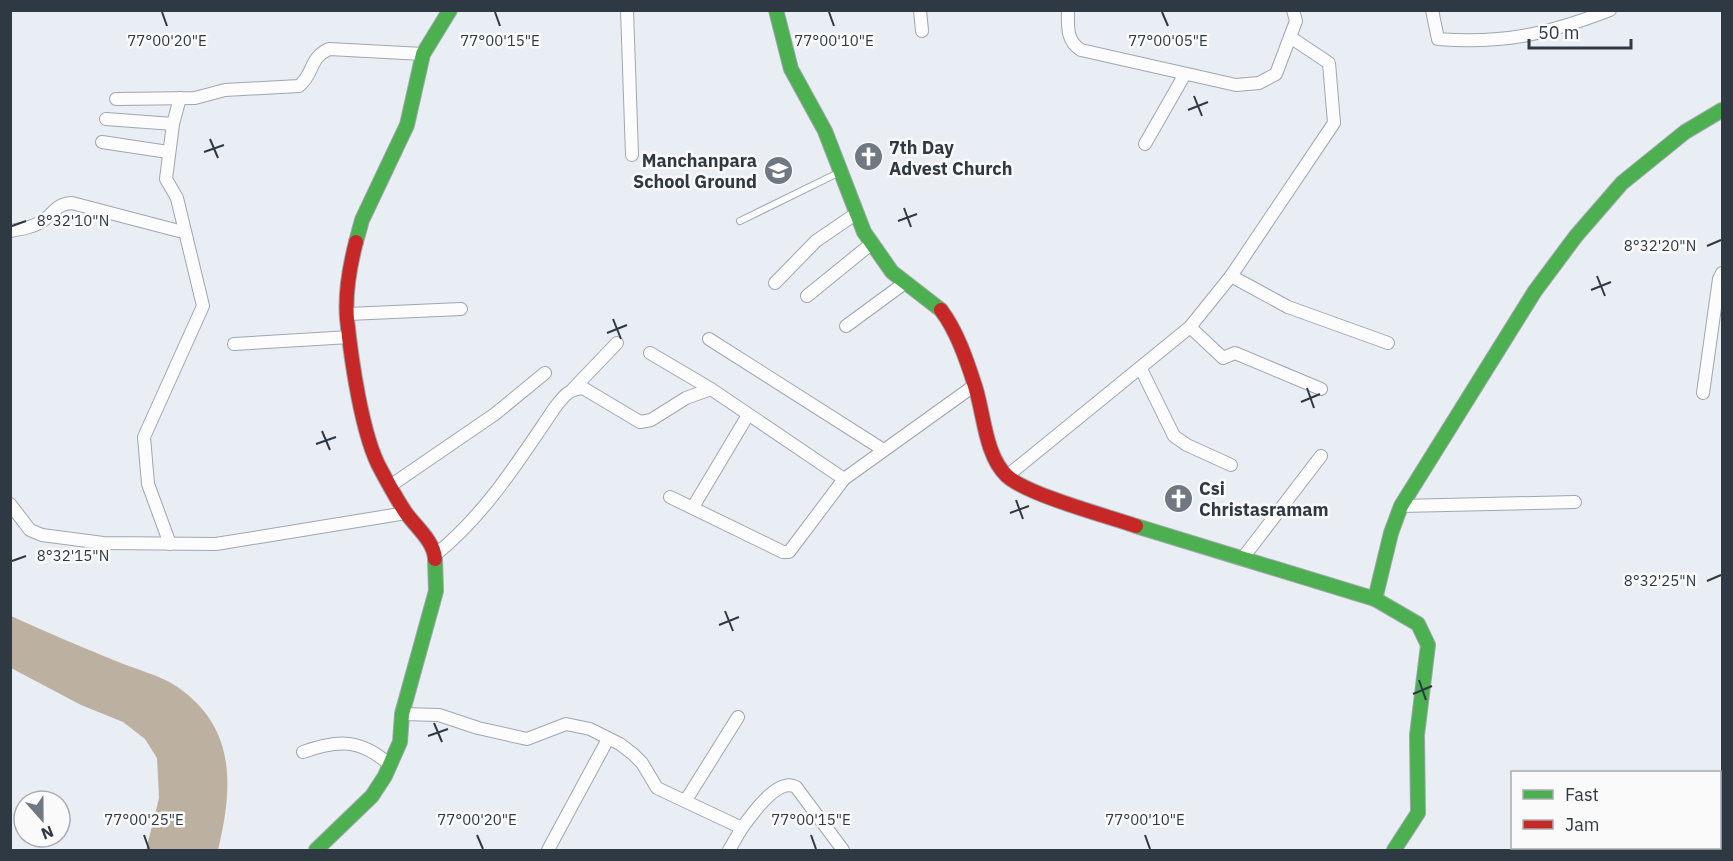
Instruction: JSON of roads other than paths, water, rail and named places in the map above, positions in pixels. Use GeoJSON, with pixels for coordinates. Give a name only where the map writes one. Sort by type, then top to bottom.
{"type":"FeatureCollection","features":[{"type":"Feature","properties":{"kind":"street"},"geometry":{"type":"LineString","coordinates":[[316,850],[372,796],[390,765],[400,742],[402,714],[436,591],[438,572],[435,555],[429,542],[406,513],[390,486],[372,448],[360,398],[348,314],[352,257],[362,220],[407,125],[423,54],[450,10]]}},
{"type":"Feature","properties":{"kind":"street"},"geometry":{"type":"LineString","coordinates":[[627,10],[632,155]]}},
{"type":"Feature","properties":{"kind":"street"},"geometry":{"type":"LineString","coordinates":[[776,10],[791,69],[825,131],[871,244],[892,272],[938,306],[950,320],[975,385],[993,453],[1007,476],[1032,490],[1066,502],[1375,599],[1418,624],[1428,645],[1417,735],[1419,813],[1394,850]]}},
{"type":"Feature","properties":{"kind":"street"},"geometry":{"type":"LineString","coordinates":[[920,10],[922,31]]}},
{"type":"Feature","properties":{"kind":"street"},"geometry":{"type":"LineString","coordinates":[[1068,10],[1069,35],[1075,46],[1081,50],[1236,85],[1259,83],[1276,74],[1296,21],[1293,10]]}},
{"type":"Feature","properties":{"kind":"street"},"geometry":{"type":"LineString","coordinates":[[1432,10],[1438,39],[1481,42],[1534,36],[1610,10]]}},
{"type":"Feature","properties":{"kind":"street"},"geometry":{"type":"LineString","coordinates":[[1007,476],[1190,327],[1231,276],[1334,123],[1329,63],[1290,37]]}},
{"type":"Feature","properties":{"kind":"street"},"geometry":{"type":"LineString","coordinates":[[116,99],[195,98],[225,90],[298,86],[305,81],[316,57],[329,49],[423,54]]}},
{"type":"Feature","properties":{"kind":"street"},"geometry":{"type":"LineString","coordinates":[[1144,144],[1185,74]]}},
{"type":"Feature","properties":{"kind":"street"},"geometry":{"type":"LineString","coordinates":[[170,544],[148,484],[144,437],[203,306],[177,198],[166,179],[168,152],[180,98]]}},
{"type":"Feature","properties":{"kind":"street"},"geometry":{"type":"LineString","coordinates":[[1375,599],[1391,532],[1401,506],[1535,291],[1576,236],[1622,183],[1685,132],[1722,110]]}},
{"type":"Feature","properties":{"kind":"street"},"geometry":{"type":"LineString","coordinates":[[106,119],[173,124]]}},
{"type":"Feature","properties":{"kind":"street"},"geometry":{"type":"LineString","coordinates":[[102,142],[168,152]]}},
{"type":"Feature","properties":{"kind":"street"},"geometry":{"type":"LineString","coordinates":[[10,231],[33,226],[45,219],[53,209],[62,204],[72,203],[179,231]]}},
{"type":"Feature","properties":{"kind":"street"},"geometry":{"type":"LineString","coordinates":[[775,283],[816,241],[857,213]]}},
{"type":"Feature","properties":{"kind":"street"},"geometry":{"type":"LineString","coordinates":[[807,296],[871,244]]}},
{"type":"Feature","properties":{"kind":"street"},"geometry":{"type":"LineString","coordinates":[[1703,393],[1719,279],[1722,273]]}},
{"type":"Feature","properties":{"kind":"street"},"geometry":{"type":"LineString","coordinates":[[1231,276],[1288,307],[1388,343]]}},
{"type":"Feature","properties":{"kind":"street"},"geometry":{"type":"LineString","coordinates":[[846,326],[906,282]]}},
{"type":"Feature","properties":{"kind":"street"},"geometry":{"type":"LineString","coordinates":[[348,314],[461,309]]}},
{"type":"Feature","properties":{"kind":"street"},"geometry":{"type":"LineString","coordinates":[[1190,327],[1223,358],[1235,353],[1282,370],[1321,389]]}},
{"type":"Feature","properties":{"kind":"street"},"geometry":{"type":"LineString","coordinates":[[234,344],[350,337]]}},
{"type":"Feature","properties":{"kind":"street"},"geometry":{"type":"LineString","coordinates":[[709,339],[882,449]]}},
{"type":"Feature","properties":{"kind":"street"},"geometry":{"type":"LineString","coordinates":[[435,555],[483,509],[556,406],[617,343]]}},
{"type":"Feature","properties":{"kind":"street"},"geometry":{"type":"LineString","coordinates":[[650,353],[711,389],[843,479]]}},
{"type":"Feature","properties":{"kind":"street"},"geometry":{"type":"LineString","coordinates":[[1141,369],[1174,436],[1187,445],[1232,465]]}},
{"type":"Feature","properties":{"kind":"street"},"geometry":{"type":"LineString","coordinates":[[390,486],[495,414],[545,372]]}},
{"type":"Feature","properties":{"kind":"street"},"geometry":{"type":"LineString","coordinates":[[670,497],[786,553],[792,550],[843,479],[882,449],[975,385]]}},
{"type":"Feature","properties":{"kind":"street"},"geometry":{"type":"LineString","coordinates":[[573,389],[583,388],[640,422],[651,420],[686,398],[711,389]]}},
{"type":"Feature","properties":{"kind":"street"},"geometry":{"type":"LineString","coordinates":[[693,507],[748,415]]}},
{"type":"Feature","properties":{"kind":"street"},"geometry":{"type":"LineString","coordinates":[[1242,559],[1321,456]]}},
{"type":"Feature","properties":{"kind":"street"},"geometry":{"type":"LineString","coordinates":[[1401,506],[1575,502]]}},
{"type":"Feature","properties":{"kind":"street"},"geometry":{"type":"LineString","coordinates":[[10,504],[30,530],[42,535],[103,543],[237,542],[406,513]]}},
{"type":"Feature","properties":{"kind":"street"},"geometry":{"type":"LineString","coordinates":[[402,714],[439,715],[478,728],[527,739],[566,724],[590,729],[620,744],[642,763],[657,788],[742,828]]}},
{"type":"Feature","properties":{"kind":"street"},"geometry":{"type":"LineString","coordinates":[[686,800],[738,717]]}},
{"type":"Feature","properties":{"kind":"street"},"geometry":{"type":"LineString","coordinates":[[548,850],[608,739]]}},
{"type":"Feature","properties":{"kind":"street"},"geometry":{"type":"LineString","coordinates":[[303,752],[345,743],[373,750],[390,765]]}},
{"type":"Feature","properties":{"kind":"street"},"geometry":{"type":"LineString","coordinates":[[729,850],[756,809],[781,786],[789,784],[796,787],[843,850]]}},
{"type":"Feature","properties":{"kind":"lane"},"geometry":{"type":"LineString","coordinates":[[740,221],[841,172]]}},
{"type":"Feature","properties":{"kind":"place","name":"7th Day Advest Church"},"geometry":{"type":"Point","coordinates":[868,157]}},
{"type":"Feature","properties":{"kind":"place","name":"Manchanpara School Ground"},"geometry":{"type":"Point","coordinates":[778,170]}},
{"type":"Feature","properties":{"kind":"place","name":"Csi Christasramam"},"geometry":{"type":"Point","coordinates":[1178,498]}}]}
